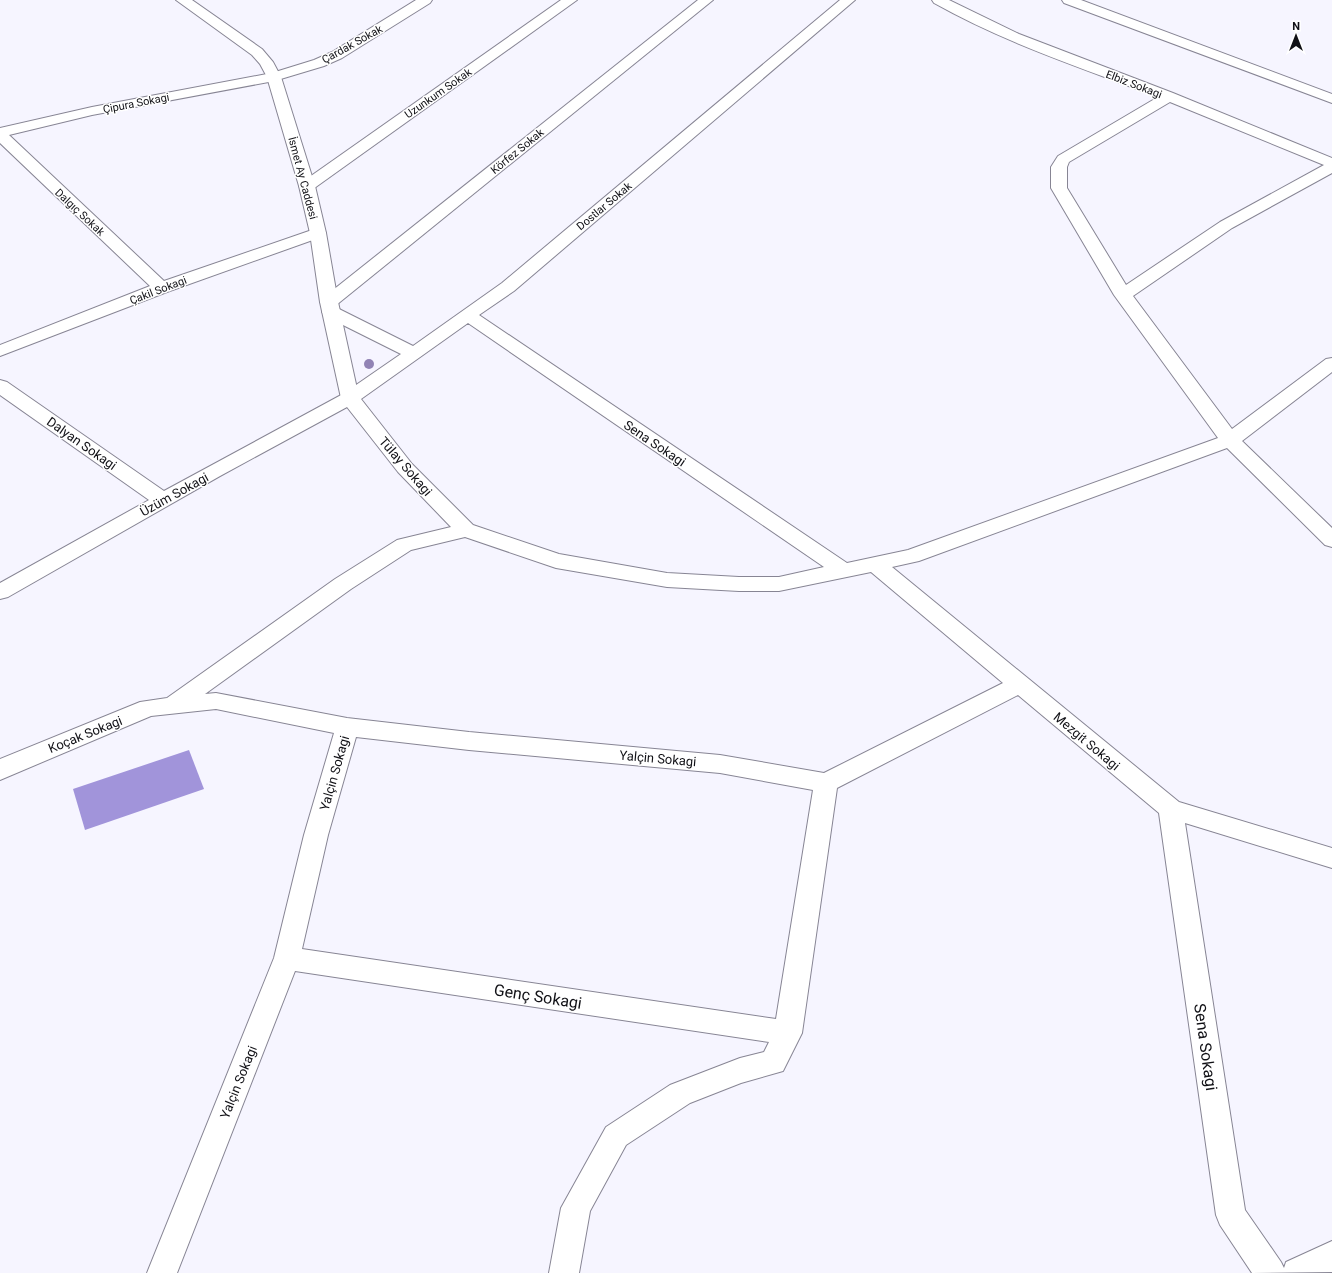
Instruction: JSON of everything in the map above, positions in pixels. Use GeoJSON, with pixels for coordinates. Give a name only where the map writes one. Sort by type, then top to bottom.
{"type":"FeatureCollection","features":[{"type":"Feature","properties":{"kind":"street","name":"İsmet Ay Caddesi"},"geometry":{"type":"LineString","coordinates":[[183,0],[257,52],[266,62],[274,77],[307,186],[318,233],[330,307],[350,398]]}},
{"type":"Feature","properties":{"kind":"street","name":"Çardak Sokak"},"geometry":{"type":"LineString","coordinates":[[274,77],[337,55],[425,0]]}},
{"type":"Feature","properties":{"kind":"street","name":"Uzunkum Sokak"},"geometry":{"type":"LineString","coordinates":[[307,186],[570,0]]}},
{"type":"Feature","properties":{"kind":"street","name":"Körfez Sokak"},"geometry":{"type":"LineString","coordinates":[[330,307],[706,0]]}},
{"type":"Feature","properties":{"kind":"street","name":"Dostlar Sokak"},"geometry":{"type":"LineString","coordinates":[[350,398],[508,287],[848,0]]}},
{"type":"Feature","properties":{"kind":"street","name":"Elbiz Sokagi"},"geometry":{"type":"LineString","coordinates":[[939,0],[959,12],[1007,35],[1169,97],[1332,163]]}},
{"type":"Feature","properties":{"kind":"street"},"geometry":{"type":"LineString","coordinates":[[1070,0],[1332,98]]}},
{"type":"Feature","properties":{"kind":"street","name":"Çipura Sokagi"},"geometry":{"type":"LineString","coordinates":[[0,134],[92,111],[274,77]]}},
{"type":"Feature","properties":{"kind":"street"},"geometry":{"type":"LineString","coordinates":[[1169,97],[1063,159],[1059,166],[1059,188],[1123,295],[1230,440],[1332,540]]}},
{"type":"Feature","properties":{"kind":"street","name":"Dalgıç Sokak"},"geometry":{"type":"LineString","coordinates":[[0,134],[161,288]]}},
{"type":"Feature","properties":{"kind":"street"},"geometry":{"type":"LineString","coordinates":[[1123,295],[1226,225],[1332,167]]}},
{"type":"Feature","properties":{"kind":"street","name":"Çakil Sokagi"},"geometry":{"type":"LineString","coordinates":[[0,351],[161,288],[318,233]]}},
{"type":"Feature","properties":{"kind":"street"},"geometry":{"type":"LineString","coordinates":[[330,307],[413,353]]}},
{"type":"Feature","properties":{"kind":"street","name":"Sena Sokagi"},"geometry":{"type":"LineString","coordinates":[[467,315],[843,570]]}},
{"type":"Feature","properties":{"kind":"street"},"geometry":{"type":"LineString","coordinates":[[174,705],[343,584],[404,545],[466,530],[556,561],[667,580],[739,584],[779,584],[912,556],[1230,440],[1332,364]]}},
{"type":"Feature","properties":{"kind":"street","name":"Dalyan Sokagi"},"geometry":{"type":"LineString","coordinates":[[0,386],[163,500]]}},
{"type":"Feature","properties":{"kind":"street","name":"Üzüm Sokagi"},"geometry":{"type":"LineString","coordinates":[[0,592],[163,500],[350,398]]}},
{"type":"Feature","properties":{"kind":"street","name":"Tülay Sokagi"},"geometry":{"type":"LineString","coordinates":[[350,398],[405,468],[466,530]]}},
{"type":"Feature","properties":{"kind":"street","name":"Mezgit Sokagi"},"geometry":{"type":"LineString","coordinates":[[875,564],[1170,809],[1332,858]]}},
{"type":"Feature","properties":{"kind":"street"},"geometry":{"type":"LineString","coordinates":[[564,1273],[576,1208],[616,1136],[680,1094],[740,1071],[774,1062],[788,1033],[826,783],[1020,684]]}},
{"type":"Feature","properties":{"kind":"street","name":"Koçak Sokagi"},"geometry":{"type":"LineString","coordinates":[[2,767],[148,708],[216,702],[347,727]]}},
{"type":"Feature","properties":{"kind":"street","name":"Yalçin Sokagi"},"geometry":{"type":"LineString","coordinates":[[162,1273],[287,958],[316,835],[347,727],[469,742],[720,764],[826,783]]}},
{"type":"Feature","properties":{"kind":"street","name":"Sena Sokagi"},"geometry":{"type":"LineString","coordinates":[[1170,809],[1230,1214],[1270,1273]]}},
{"type":"Feature","properties":{"kind":"street","name":"Genç Sokagi"},"geometry":{"type":"LineString","coordinates":[[287,958],[679,1018],[788,1033]]}},
{"type":"Feature","properties":{"kind":"street"},"geometry":{"type":"LineString","coordinates":[[1297,1273],[1332,1256]]}},
{"type":"Feature","properties":{"kind":"shaded area"},"geometry":{"type":"Polygon","coordinates":[[[189,750],[204,789],[85,830],[73,789],[189,750]]]}}]}
